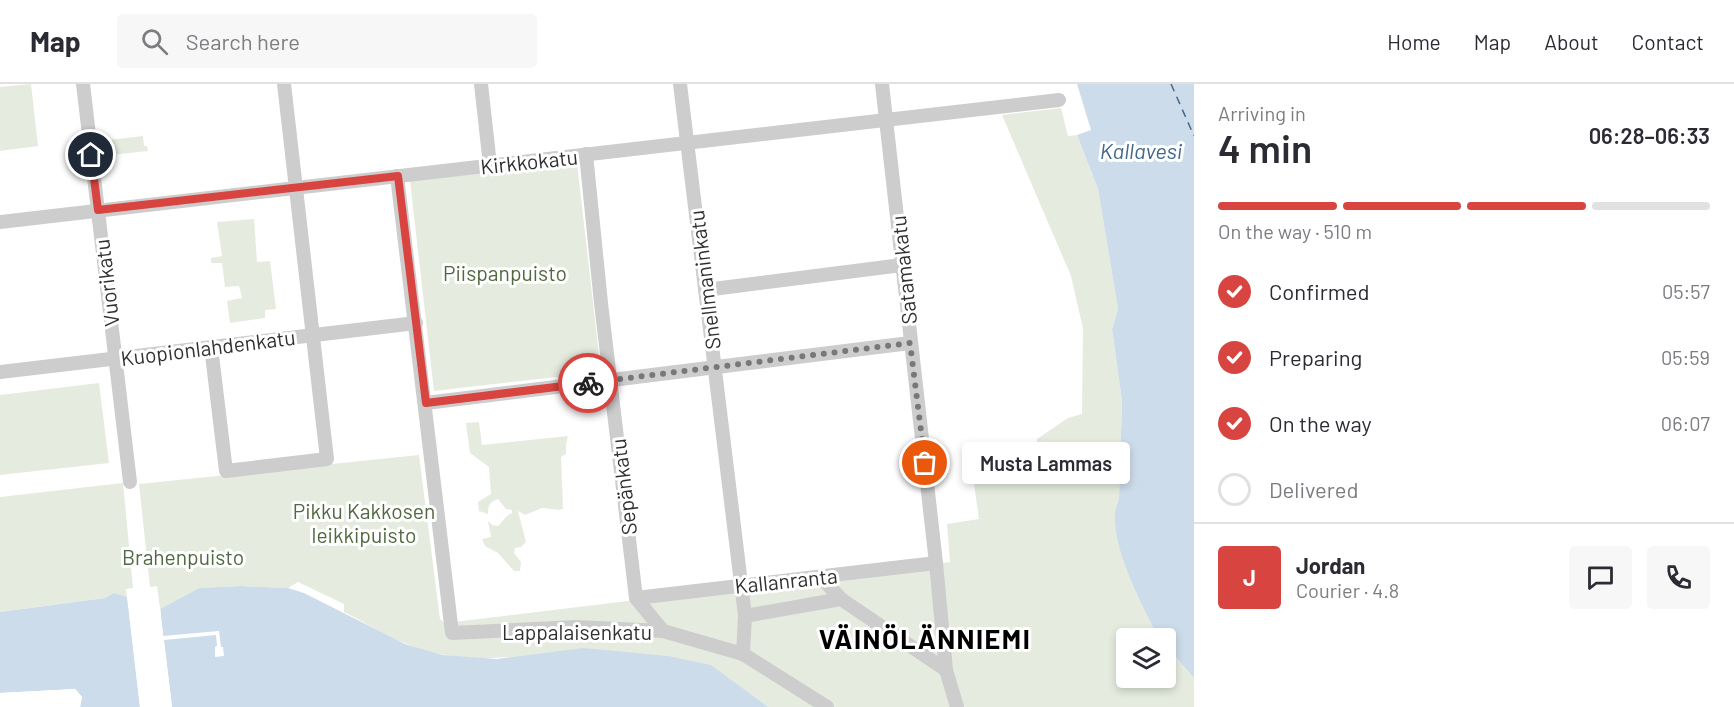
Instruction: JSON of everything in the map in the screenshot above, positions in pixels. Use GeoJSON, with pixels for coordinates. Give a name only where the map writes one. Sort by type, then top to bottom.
{"type":"FeatureCollection","features":[{"type":"Feature","properties":{"kind":"street","name":"Vuorikatu"},"geometry":{"type":"LineString","coordinates":[[83,84],[130,482]]}},
{"type":"Feature","properties":{"kind":"street"},"geometry":{"type":"LineString","coordinates":[[211,347],[225,471],[327,459],[284,84]]}},
{"type":"Feature","properties":{"kind":"street"},"geometry":{"type":"LineString","coordinates":[[481,84],[490,165]]}},
{"type":"Feature","properties":{"kind":"street","name":"Snellmaninkatu"},"geometry":{"type":"LineString","coordinates":[[680,84],[745,616],[743,654]]}},
{"type":"Feature","properties":{"kind":"street","name":"Satamakatu"},"geometry":{"type":"LineString","coordinates":[[882,84],[936,563]]}},
{"type":"Feature","properties":{"kind":"street","name":"Kirkkokatu"},"geometry":{"type":"LineString","coordinates":[[0,222],[1059,100]]}},
{"type":"Feature","properties":{"kind":"street","name":"Sepänkatu"},"geometry":{"type":"LineString","coordinates":[[586,154],[636,598]]}},
{"type":"Feature","properties":{"kind":"street"},"geometry":{"type":"LineString","coordinates":[[398,176],[426,403],[910,343]]}},
{"type":"Feature","properties":{"kind":"street"},"geometry":{"type":"LineString","coordinates":[[705,290],[902,265]]}},
{"type":"Feature","properties":{"kind":"street","name":"Kuopionlahdenkatu"},"geometry":{"type":"LineString","coordinates":[[0,372],[416,323]]}},
{"type":"Feature","properties":{"kind":"street","name":"Lappalaisenkatu"},"geometry":{"type":"LineString","coordinates":[[426,403],[452,633],[576,627],[663,632],[743,654],[827,707]]}},
{"type":"Feature","properties":{"kind":"street"},"geometry":{"type":"LineString","coordinates":[[936,563],[945,670],[957,707]]}},
{"type":"Feature","properties":{"kind":"street","name":"Kallanranta"},"geometry":{"type":"LineString","coordinates":[[636,598],[936,563]]}},
{"type":"Feature","properties":{"kind":"street"},"geometry":{"type":"LineString","coordinates":[[821,577],[841,599],[945,670]]}},
{"type":"Feature","properties":{"kind":"street"},"geometry":{"type":"LineString","coordinates":[[636,598],[663,632]]}},
{"type":"Feature","properties":{"kind":"street"},"geometry":{"type":"LineString","coordinates":[[745,616],[841,599]]}},
{"type":"Feature","properties":{"kind":"green space"},"geometry":{"type":"Polygon","coordinates":[[[31,84],[38,146],[0,151],[0,87],[31,84]]]}},
{"type":"Feature","properties":{"kind":"green space"},"geometry":{"type":"Polygon","coordinates":[[[1061,108],[1068,136],[1077,135],[1098,189],[1118,309],[1112,329],[1122,401],[1117,535],[1128,570],[1154,628],[1116,628],[1116,688],[1176,688],[1176,657],[1194,678],[1194,707],[562,707],[554,652],[498,658],[444,655],[399,641],[383,633],[344,612],[344,604],[298,582],[288,588],[241,586],[199,588],[160,609],[157,586],[150,587],[139,484],[419,455],[440,619],[445,623],[950,562],[947,524],[979,519],[974,484],[991,474],[1036,459],[1037,439],[1068,418],[1082,414],[1083,329],[1071,276],[1002,115],[1061,108]]]}},
{"type":"Feature","properties":{"kind":"green space"},"geometry":{"type":"Polygon","coordinates":[[[143,136],[144,146],[147,146],[148,151],[102,156],[100,141],[143,136]]]}},
{"type":"Feature","properties":{"kind":"green space","name":"Piispanpuisto"},"geometry":{"type":"Polygon","coordinates":[[[577,163],[601,372],[434,391],[410,181],[577,163]]]}},
{"type":"Feature","properties":{"kind":"green space"},"geometry":{"type":"Polygon","coordinates":[[[254,219],[257,262],[270,261],[276,309],[265,310],[265,318],[230,323],[227,301],[242,298],[239,286],[225,287],[222,263],[211,263],[211,258],[222,256],[217,222],[254,219]]]}},
{"type":"Feature","properties":{"kind":"green space"},"geometry":{"type":"Polygon","coordinates":[[[99,383],[109,463],[0,475],[0,395],[99,383]]]}},
{"type":"Feature","properties":{"kind":"green space"},"geometry":{"type":"Polygon","coordinates":[[[479,422],[482,445],[568,436],[566,454],[561,457],[563,509],[542,508],[525,515],[518,511],[526,542],[521,547],[515,548],[514,553],[521,562],[520,571],[514,571],[498,553],[485,546],[482,539],[491,537],[488,521],[498,526],[512,513],[512,510],[506,509],[498,499],[490,504],[488,514],[479,511],[478,502],[491,494],[489,467],[470,453],[466,423],[479,422]]]}},
{"type":"Feature","properties":{"kind":"green space"},"geometry":{"type":"Polygon","coordinates":[[[123,483],[133,588],[126,589],[127,597],[114,593],[105,598],[0,612],[0,497],[123,483]]]}},
{"type":"Feature","properties":{"kind":"water","name":"Kallavesi"},"geometry":{"type":"Polygon","coordinates":[[[1077,84],[1194,84],[1194,678],[1176,657],[1176,628],[1154,628],[1130,578],[1116,530],[1122,401],[1112,329],[1118,309],[1098,189],[1077,135],[1091,130],[1077,84]]]}},
{"type":"Feature","properties":{"kind":"water"},"geometry":{"type":"Polygon","coordinates":[[[241,586],[288,588],[304,593],[405,644],[443,655],[497,659],[583,648],[668,656],[711,665],[768,707],[172,707],[160,609],[199,588],[241,586]]]}},
{"type":"Feature","properties":{"kind":"water"},"geometry":{"type":"Polygon","coordinates":[[[114,593],[127,597],[140,707],[80,707],[82,697],[75,689],[0,693],[0,612],[105,598],[114,593]]]}},
{"type":"Feature","properties":{"kind":"pier"},"geometry":{"type":"Polygon","coordinates":[[[127,594],[130,597],[143,707],[140,707],[127,594]]]}},
{"type":"Feature","properties":{"kind":"pier"},"geometry":{"type":"Polygon","coordinates":[[[160,606],[163,636],[219,631],[221,647],[223,647],[224,656],[215,657],[216,635],[164,640],[172,707],[169,707],[157,610],[160,606]]]}},
{"type":"Feature","properties":{"kind":"pier"},"geometry":{"type":"Polygon","coordinates":[[[75,689],[82,697],[80,707],[77,707],[79,698],[74,692],[0,696],[0,693],[75,689]]]}},
{"type":"Feature","properties":{"kind":"ferry route"},"geometry":{"type":"LineString","coordinates":[[1171,84],[1194,136]]}},
{"type":"Feature","properties":{"kind":"way so far"},"geometry":{"type":"LineString","coordinates":[[588,383],[910,343],[925,463]]}},
{"type":"Feature","properties":{"kind":"place","name":"Musta Lammas"},"geometry":{"type":"Point","coordinates":[925,463]}},
{"type":"Feature","properties":{"kind":"district","name":"VÄINÖLÄNNIEMI"},"geometry":{"type":"Point","coordinates":[925,638]}},
{"type":"Feature","properties":{"kind":"route"},"geometry":{"type":"LineString","coordinates":[[91,155],[98,210],[398,176],[426,403],[588,383]]}},
{"type":"Feature","properties":{"kind":"park label","name":"Pikku Kakkosen leikkipuisto"},"geometry":{"type":"Point","coordinates":[364,522]}},
{"type":"Feature","properties":{"kind":"park label","name":"Brahenpuisto"},"geometry":{"type":"Point","coordinates":[183,556]}}]}
